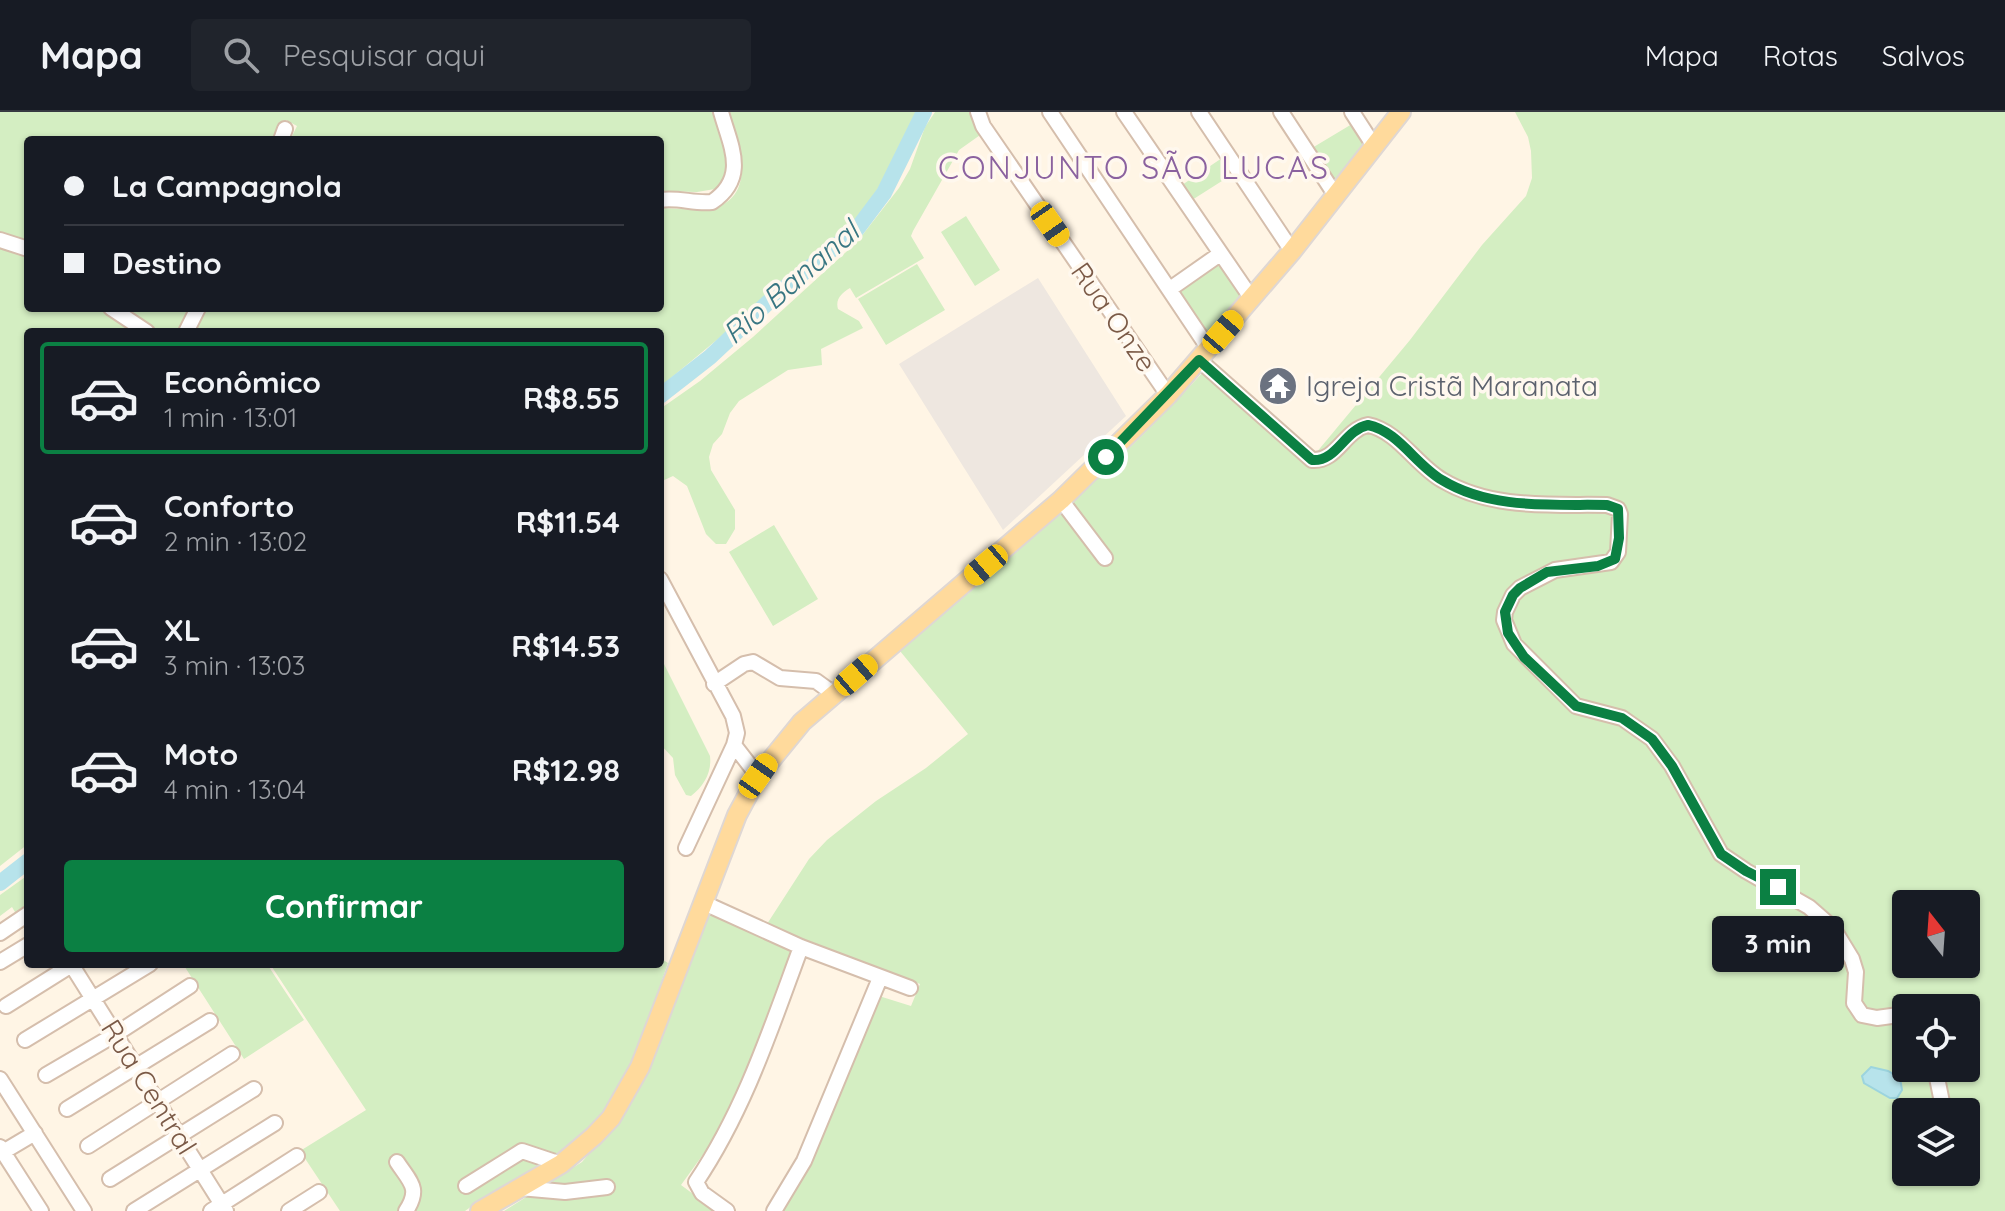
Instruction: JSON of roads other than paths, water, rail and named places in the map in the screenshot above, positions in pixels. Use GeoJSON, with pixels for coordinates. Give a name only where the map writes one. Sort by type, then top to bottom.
{"type":"FeatureCollection","features":[{"type":"Feature","properties":{"kind":"main road"},"geometry":{"type":"LineString","coordinates":[[480,1211],[561,1164],[611,1118],[630,1086],[737,815],[758,776],[786,739],[834,694],[1061,500],[1168,395],[1292,251],[1401,112]]}},
{"type":"Feature","properties":{"kind":"street"},"geometry":{"type":"LineString","coordinates":[[664,200],[712,202],[730,184],[733,152],[721,112]]}},
{"type":"Feature","properties":{"kind":"street"},"geometry":{"type":"LineString","coordinates":[[1050,112],[1170,289],[1204,355],[1312,460],[1329,457],[1352,431],[1368,425],[1386,432],[1440,479],[1482,498],[1607,505],[1618,509],[1618,552],[1611,562],[1547,572],[1513,595],[1504,620],[1514,644],[1576,706],[1622,718],[1652,739],[1672,766],[1721,854],[1809,907],[1833,928],[1852,959],[1856,972],[1854,1003],[1862,1015],[1877,1018],[1892,1016]]}},
{"type":"Feature","properties":{"kind":"street"},"geometry":{"type":"LineString","coordinates":[[1124,112],[1252,299]]}},
{"type":"Feature","properties":{"kind":"street"},"geometry":{"type":"LineString","coordinates":[[1199,112],[1292,251]]}},
{"type":"Feature","properties":{"kind":"street"},"geometry":{"type":"LineString","coordinates":[[1281,112],[1336,196]]}},
{"type":"Feature","properties":{"kind":"street"},"geometry":{"type":"LineString","coordinates":[[1352,112],[1374,146]]}},
{"type":"Feature","properties":{"kind":"street","name":"Rua Onze"},"geometry":{"type":"LineString","coordinates":[[979,116],[1168,395]]}},
{"type":"Feature","properties":{"kind":"street"},"geometry":{"type":"LineString","coordinates":[[0,240],[24,248]]}},
{"type":"Feature","properties":{"kind":"street"},"geometry":{"type":"LineString","coordinates":[[1170,289],[1220,254]]}},
{"type":"Feature","properties":{"kind":"street"},"geometry":{"type":"LineString","coordinates":[[117,312],[141,328]]}},
{"type":"Feature","properties":{"kind":"street"},"geometry":{"type":"LineString","coordinates":[[1061,500],[1105,558]]}},
{"type":"Feature","properties":{"kind":"street"},"geometry":{"type":"LineString","coordinates":[[664,587],[733,716],[737,733],[686,848]]}},
{"type":"Feature","properties":{"kind":"street"},"geometry":{"type":"LineString","coordinates":[[714,684],[744,664],[753,662],[774,676],[816,681],[834,694]]}},
{"type":"Feature","properties":{"kind":"street"},"geometry":{"type":"LineString","coordinates":[[734,745],[758,776]]}},
{"type":"Feature","properties":{"kind":"street"},"geometry":{"type":"LineString","coordinates":[[704,903],[801,947],[910,988]]}},
{"type":"Feature","properties":{"kind":"street"},"geometry":{"type":"LineString","coordinates":[[0,933],[24,917]]}},
{"type":"Feature","properties":{"kind":"street"},"geometry":{"type":"LineString","coordinates":[[0,962],[24,947]]}},
{"type":"Feature","properties":{"kind":"street"},"geometry":{"type":"LineString","coordinates":[[727,1211],[702,1193],[696,1182],[744,1098],[801,947]]}},
{"type":"Feature","properties":{"kind":"street"},"geometry":{"type":"LineString","coordinates":[[6,1006],[66,968]]}},
{"type":"Feature","properties":{"kind":"street","name":"Rua Central"},"geometry":{"type":"LineString","coordinates":[[75,968],[180,1136],[220,1209]]}},
{"type":"Feature","properties":{"kind":"street"},"geometry":{"type":"LineString","coordinates":[[25,1040],[143,968]]}},
{"type":"Feature","properties":{"kind":"street"},"geometry":{"type":"LineString","coordinates":[[774,1211],[804,1161],[880,978]]}},
{"type":"Feature","properties":{"kind":"street"},"geometry":{"type":"LineString","coordinates":[[46,1075],[190,986]]}},
{"type":"Feature","properties":{"kind":"street"},"geometry":{"type":"LineString","coordinates":[[67,1109],[210,1021]]}},
{"type":"Feature","properties":{"kind":"street"},"geometry":{"type":"LineString","coordinates":[[88,1146],[232,1054]]}},
{"type":"Feature","properties":{"kind":"street"},"geometry":{"type":"LineString","coordinates":[[0,1079],[84,1211]]}},
{"type":"Feature","properties":{"kind":"street"},"geometry":{"type":"LineString","coordinates":[[110,1179],[254,1089]]}},
{"type":"Feature","properties":{"kind":"street"},"geometry":{"type":"LineString","coordinates":[[134,1211],[275,1123]]}},
{"type":"Feature","properties":{"kind":"street"},"geometry":{"type":"LineString","coordinates":[[35,1133],[2,1150],[41,1211]]}},
{"type":"Feature","properties":{"kind":"street"},"geometry":{"type":"LineString","coordinates":[[466,1186],[522,1151],[561,1164]]}},
{"type":"Feature","properties":{"kind":"street"},"geometry":{"type":"LineString","coordinates":[[220,1209],[297,1156]]}},
{"type":"Feature","properties":{"kind":"street"},"geometry":{"type":"LineString","coordinates":[[397,1162],[415,1189],[414,1199],[406,1211]]}},
{"type":"Feature","properties":{"kind":"street"},"geometry":{"type":"LineString","coordinates":[[520,1188],[565,1192],[607,1187]]}},
{"type":"Feature","properties":{"kind":"street"},"geometry":{"type":"LineString","coordinates":[[289,1211],[319,1192]]}},
{"type":"Feature","properties":{"kind":"water"},"geometry":{"type":"Polygon","coordinates":[[[1871,1067],[1888,1071],[1892,1073],[1892,1082],[1901,1082],[1902,1090],[1897,1098],[1890,1098],[1864,1083],[1862,1076],[1871,1067]]]}},
{"type":"Feature","properties":{"kind":"waterway","name":"Rio Bananal"},"geometry":{"type":"LineString","coordinates":[[664,393],[710,357],[775,296],[857,229],[884,193],[924,112]]}},
{"type":"Feature","properties":{"kind":"waterway","name":"Rio Bananal"},"geometry":{"type":"LineString","coordinates":[[0,883],[24,864]]}},
{"type":"Feature","properties":{"kind":"place","name":"Igreja Cristã Maranata"},"geometry":{"type":"Point","coordinates":[1278,386]}},
{"type":"Feature","properties":{"kind":"district","name":"CONJUNTO SÃO LUCAS"},"geometry":{"type":"Point","coordinates":[1134,168]}}]}
